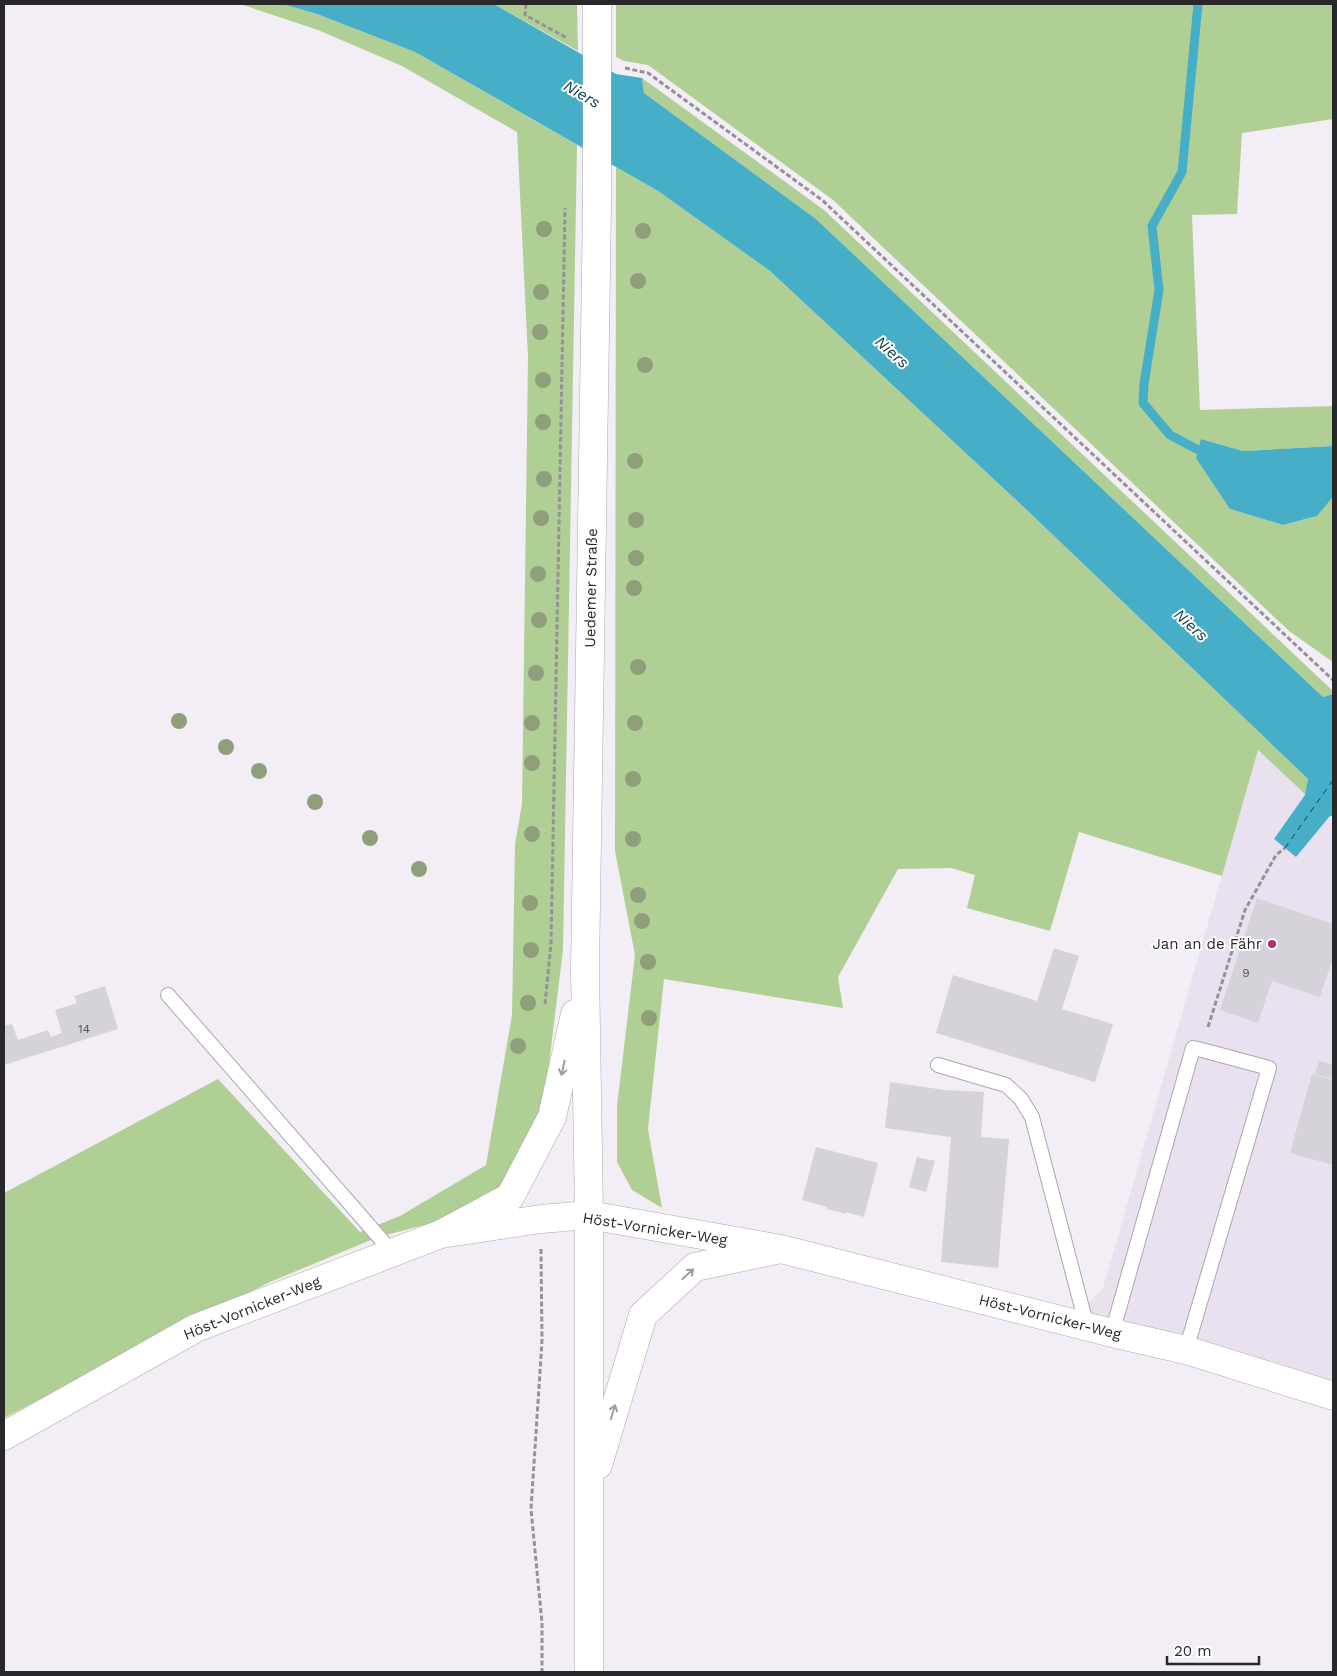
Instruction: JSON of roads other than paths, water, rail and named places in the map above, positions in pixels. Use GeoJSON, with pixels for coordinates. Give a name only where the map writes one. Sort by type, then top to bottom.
{"type":"FeatureCollection","features":[{"type":"Feature","properties":{"kind":"main road","name":"Uedemer Straße"},"geometry":{"type":"LineString","coordinates":[[585,969],[597,207],[597,4]]}},
{"type":"Feature","properties":{"kind":"main road"},"geometry":{"type":"LineString","coordinates":[[585,969],[588,1215],[589,1672]]}},
{"type":"Feature","properties":{"kind":"main road"},"geometry":{"type":"LineString","coordinates":[[440,1234],[510,1197],[552,1117],[585,969]]}},
{"type":"Feature","properties":{"kind":"main road","name":"Höst-Vornicker-Weg"},"geometry":{"type":"LineString","coordinates":[[4,1436],[196,1328],[440,1234],[541,1219],[588,1215],[781,1249],[1099,1330],[1186,1350],[1333,1396]]}},
{"type":"Feature","properties":{"kind":"main road"},"geometry":{"type":"LineString","coordinates":[[589,1493],[643,1315],[695,1267],[781,1249]]}},
{"type":"Feature","properties":{"kind":"lane"},"geometry":{"type":"LineString","coordinates":[[168,996],[393,1253]]}},
{"type":"Feature","properties":{"kind":"lane"},"geometry":{"type":"LineString","coordinates":[[1099,1330],[1193,1048],[1202,1050],[1269,1068],[1186,1350]]}},
{"type":"Feature","properties":{"kind":"lane"},"geometry":{"type":"LineString","coordinates":[[938,1065],[1006,1085],[1021,1099],[1032,1117],[1099,1330]]}},
{"type":"Feature","properties":{"kind":"water","name":"Niers"},"geometry":{"type":"Polygon","coordinates":[[[282,4],[494,4],[616,74],[642,78],[644,93],[816,219],[1323,697],[1333,694],[1333,815],[1329,817],[1296,857],[1274,839],[1305,795],[1308,779],[1030,513],[770,271],[658,191],[415,52],[317,14],[282,4]]]}},
{"type":"Feature","properties":{"kind":"water"},"geometry":{"type":"Polygon","coordinates":[[[1201,439],[1243,451],[1333,446],[1333,497],[1317,516],[1283,525],[1230,509],[1196,458],[1201,439]]]}},
{"type":"Feature","properties":{"kind":"waterway"},"geometry":{"type":"LineString","coordinates":[[1198,4],[1182,172],[1152,226],[1159,290],[1144,384],[1143,403],[1170,435],[1208,455]]}},
{"type":"Feature","properties":{"kind":"place","name":"Jan an de Fähr"},"geometry":{"type":"Point","coordinates":[1272,944]}}]}
